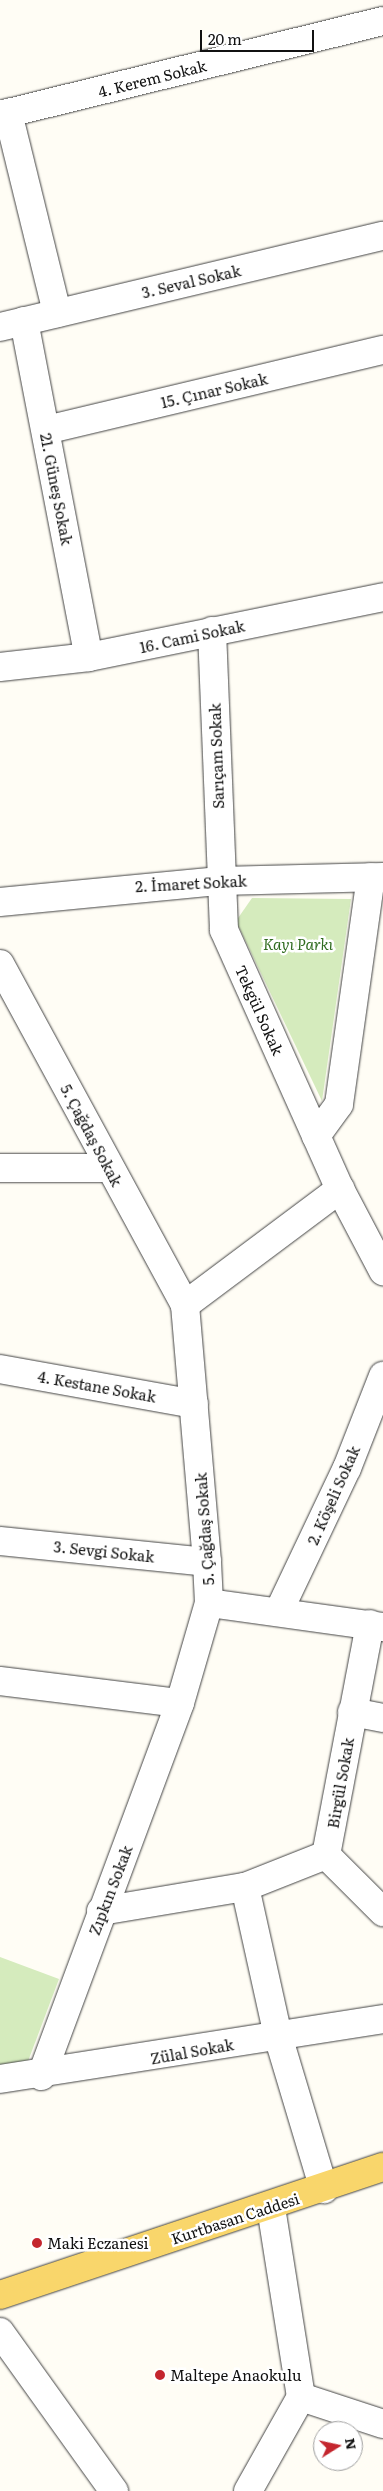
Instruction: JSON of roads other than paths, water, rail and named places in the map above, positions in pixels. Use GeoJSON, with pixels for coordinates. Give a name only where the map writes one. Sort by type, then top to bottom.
{"type":"FeatureCollection","features":[{"type":"Feature","properties":{"kind":"main road","name":"Kurtbasan Caddesi"},"geometry":{"type":"LineString","coordinates":[[0,2295],[271,2207],[383,2167]]}},
{"type":"Feature","properties":{"kind":"street","name":"4. Kerem Sokak"},"geometry":{"type":"LineString","coordinates":[[57,313],[4,114],[383,21]]}},
{"type":"Feature","properties":{"kind":"street","name":"3. Seval Sokak"},"geometry":{"type":"LineString","coordinates":[[12,324],[383,236]]}},
{"type":"Feature","properties":{"kind":"street","name":"21. Güneş Sokak"},"geometry":{"type":"LineString","coordinates":[[12,324],[46,430],[90,657]]}},
{"type":"Feature","properties":{"kind":"street","name":"15. Çınar Sokak"},"geometry":{"type":"LineString","coordinates":[[46,430],[383,350]]}},
{"type":"Feature","properties":{"kind":"street","name":"16. Cami Sokak"},"geometry":{"type":"LineString","coordinates":[[0,667],[90,657],[383,597]]}},
{"type":"Feature","properties":{"kind":"street","name":"Sarıçam Sokak"},"geometry":{"type":"LineString","coordinates":[[212,631],[220,881]]}},
{"type":"Feature","properties":{"kind":"street","name":"2. İmaret Sokak"},"geometry":{"type":"LineString","coordinates":[[0,902],[220,881],[377,877]]}},
{"type":"Feature","properties":{"kind":"street"},"geometry":{"type":"LineString","coordinates":[[316,1136],[338,1104],[377,877]]}},
{"type":"Feature","properties":{"kind":"street","name":"Tekgül Sokak"},"geometry":{"type":"LineString","coordinates":[[220,881],[224,930],[340,1189],[383,1270]]}},
{"type":"Feature","properties":{"kind":"street","name":"5. Çağdaş Sokak"},"geometry":{"type":"LineString","coordinates":[[0,964],[185,1306],[209,1602]]}},
{"type":"Feature","properties":{"kind":"street"},"geometry":{"type":"LineString","coordinates":[[0,1168],[110,1168]]}},
{"type":"Feature","properties":{"kind":"street"},"geometry":{"type":"LineString","coordinates":[[185,1306],[340,1189]]}},
{"type":"Feature","properties":{"kind":"street","name":"4. Kestane Sokak"},"geometry":{"type":"LineString","coordinates":[[0,1369],[194,1404]]}},
{"type":"Feature","properties":{"kind":"street","name":"2. Köşeli Sokak"},"geometry":{"type":"LineString","coordinates":[[280,1611],[347,1468],[383,1376]]}},
{"type":"Feature","properties":{"kind":"street","name":"3. Sevgi Sokak"},"geometry":{"type":"LineString","coordinates":[[0,1541],[207,1562]]}},
{"type":"Feature","properties":{"kind":"street"},"geometry":{"type":"LineString","coordinates":[[209,1602],[376,1625]]}},
{"type":"Feature","properties":{"kind":"street","name":"Zıpkın Sokak"},"geometry":{"type":"LineString","coordinates":[[41,2076],[180,1703],[209,1602]]}},
{"type":"Feature","properties":{"kind":"street","name":"Birgül Sokak"},"geometry":{"type":"LineString","coordinates":[[326,1855],[352,1712],[376,1625]]}},
{"type":"Feature","properties":{"kind":"street"},"geometry":{"type":"LineString","coordinates":[[0,1681],[180,1703]]}},
{"type":"Feature","properties":{"kind":"street"},"geometry":{"type":"LineString","coordinates":[[352,1712],[383,1718]]}},
{"type":"Feature","properties":{"kind":"street"},"geometry":{"type":"LineString","coordinates":[[101,1911],[245,1887],[326,1855],[383,1912]]}},
{"type":"Feature","properties":{"kind":"street"},"geometry":{"type":"LineString","coordinates":[[245,1887],[278,2036],[324,2189]]}},
{"type":"Feature","properties":{"kind":"street","name":"Zülal Sokak"},"geometry":{"type":"LineString","coordinates":[[0,2079],[41,2076],[383,2019]]}},
{"type":"Feature","properties":{"kind":"street"},"geometry":{"type":"LineString","coordinates":[[248,2491],[301,2398],[271,2207]]}},
{"type":"Feature","properties":{"kind":"street"},"geometry":{"type":"LineString","coordinates":[[0,2332],[114,2491]]}},
{"type":"Feature","properties":{"kind":"street"},"geometry":{"type":"LineString","coordinates":[[301,2398],[383,2424]]}},
{"type":"Feature","properties":{"kind":"place","name":"Maki Eczanesi"},"geometry":{"type":"Point","coordinates":[37,2243]}},
{"type":"Feature","properties":{"kind":"place","name":"Maltepe Anaokulu"},"geometry":{"type":"Point","coordinates":[160,2375]}},
{"type":"Feature","properties":{"kind":"park label","name":"Kayı Parkı"},"geometry":{"type":"Point","coordinates":[298,944]}}]}
